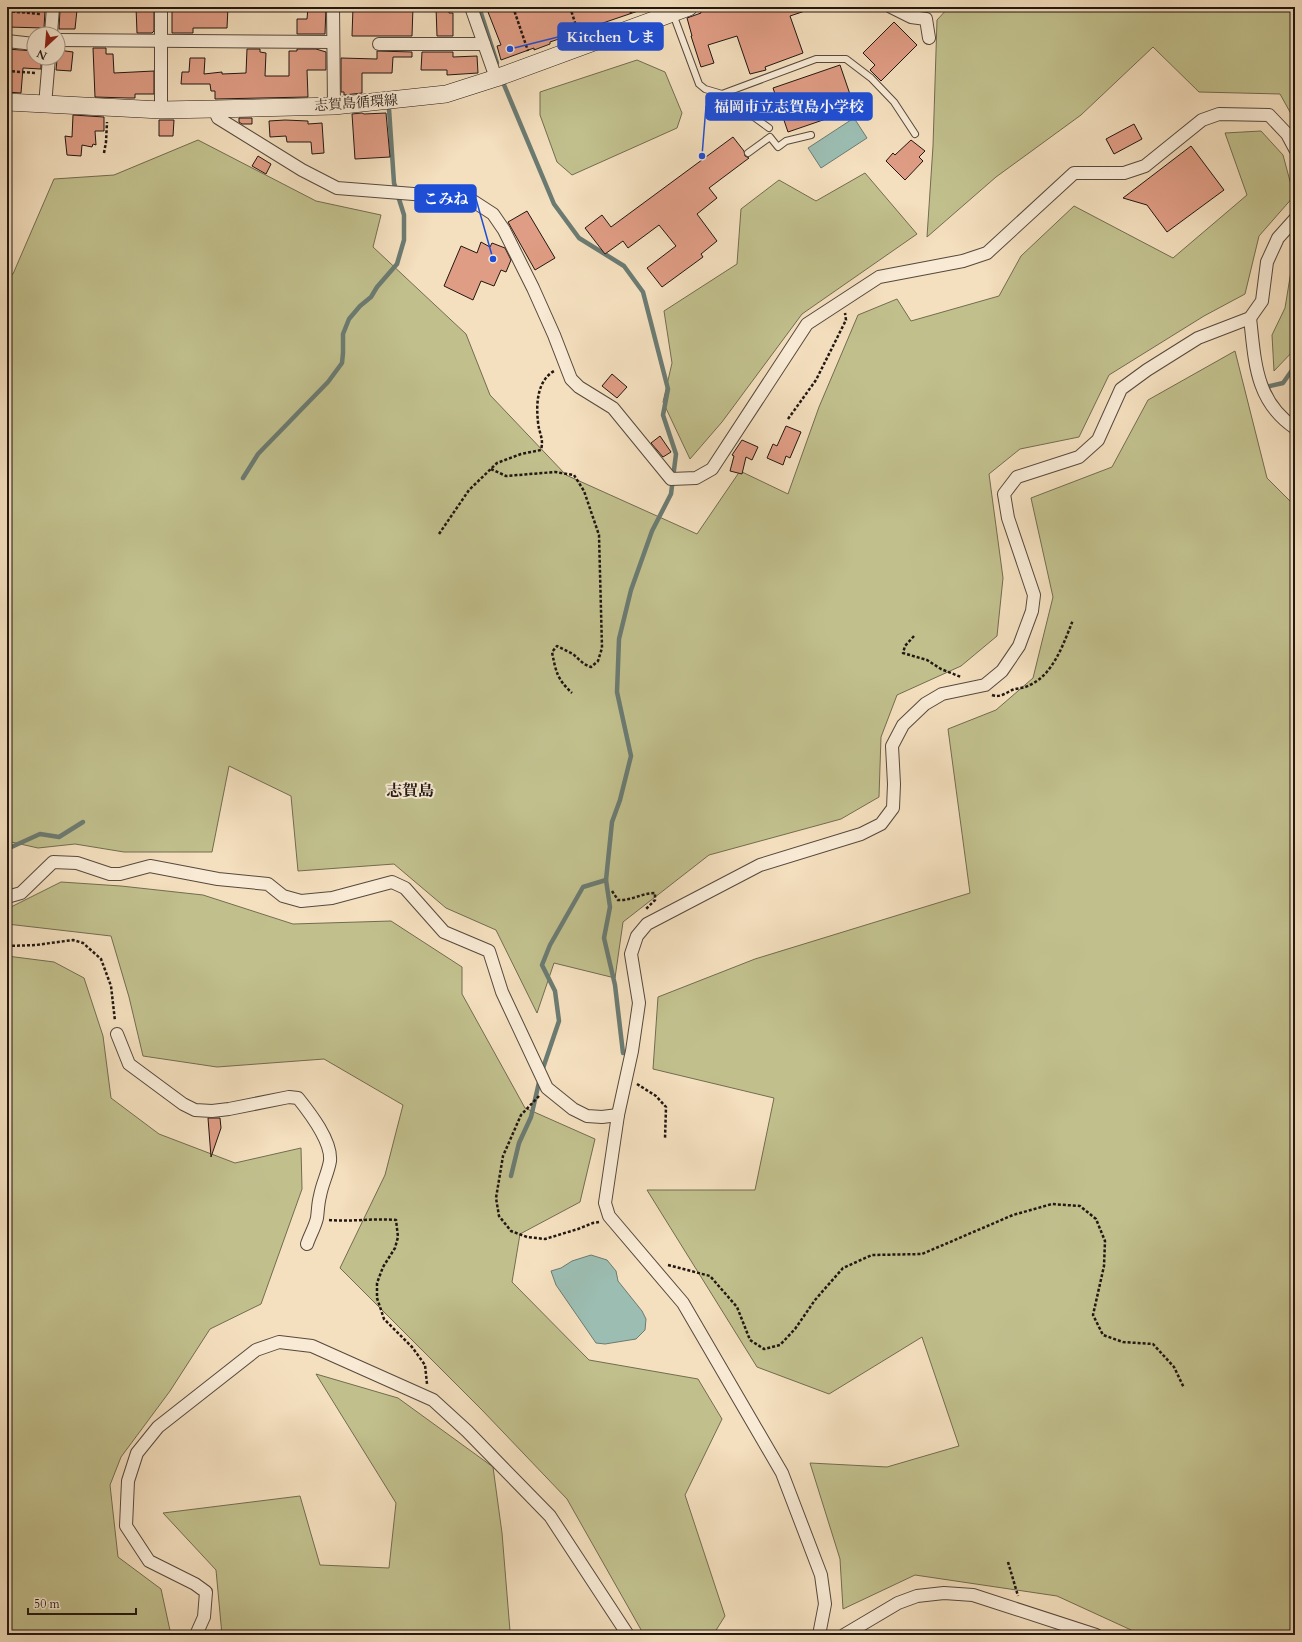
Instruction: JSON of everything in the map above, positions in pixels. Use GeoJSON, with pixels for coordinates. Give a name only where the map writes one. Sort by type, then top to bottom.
{"type":"FeatureCollection","features":[{"type":"Feature","properties":{"kind":"main road","name":"志賀島循環線"},"geometry":{"type":"LineString","coordinates":[[7,102],[161,110],[334,106],[446,94],[502,76],[583,46],[672,10],[689,7]]}},
{"type":"Feature","properties":{"kind":"street"},"geometry":{"type":"LineString","coordinates":[[161,110],[162,7]]}},
{"type":"Feature","properties":{"kind":"street"},"geometry":{"type":"LineString","coordinates":[[333,7],[334,106]]}},
{"type":"Feature","properties":{"kind":"street"},"geometry":{"type":"LineString","coordinates":[[471,7],[484,44],[502,76]]}},
{"type":"Feature","properties":{"kind":"street"},"geometry":{"type":"LineString","coordinates":[[891,7],[911,16],[926,19],[929,38]]}},
{"type":"Feature","properties":{"kind":"street"},"geometry":{"type":"LineString","coordinates":[[52,26],[53,11]]}},
{"type":"Feature","properties":{"kind":"street"},"geometry":{"type":"LineString","coordinates":[[66,40],[333,42]]}},
{"type":"Feature","properties":{"kind":"street"},"geometry":{"type":"LineString","coordinates":[[7,41],[26,43]]}},
{"type":"Feature","properties":{"kind":"street"},"geometry":{"type":"LineString","coordinates":[[379,44],[484,44]]}},
{"type":"Feature","properties":{"kind":"street"},"geometry":{"type":"LineString","coordinates":[[44,105],[48,66]]}},
{"type":"Feature","properties":{"kind":"street"},"geometry":{"type":"LineString","coordinates":[[214,109],[218,118],[302,170],[337,188],[439,196],[473,201],[493,214],[504,230],[533,288],[570,380],[612,408],[671,479],[696,478],[712,469],[807,324],[879,277],[963,261],[987,254],[1074,173],[1124,173],[1145,166],[1202,120],[1219,114],[1269,115],[1287,134],[1295,148]]}},
{"type":"Feature","properties":{"kind":"street"},"geometry":{"type":"LineString","coordinates":[[819,1635],[825,1604],[821,1576],[782,1473],[683,1303],[609,1216],[605,1202],[618,1114],[632,1052],[639,1003],[631,954],[637,936],[646,924],[760,865],[861,834],[881,824],[893,808],[894,784],[892,746],[903,725],[925,704],[942,694],[985,685],[1002,671],[1019,646],[1032,611],[1034,595],[1008,518],[1004,494],[1017,477],[1079,457],[1098,440],[1121,389],[1198,338],[1250,318],[1262,302],[1267,262],[1278,238],[1295,219]]}},
{"type":"Feature","properties":{"kind":"street"},"geometry":{"type":"LineString","coordinates":[[1250,318],[1256,367],[1262,390],[1273,408],[1295,428]]}},
{"type":"Feature","properties":{"kind":"street"},"geometry":{"type":"LineString","coordinates":[[7,897],[21,893],[53,862],[78,863],[110,874],[120,874],[150,866],[218,879],[268,884],[283,896],[301,901],[332,898],[392,882],[406,888],[444,932],[489,951],[502,992],[547,1088],[573,1110],[587,1116],[602,1117],[618,1114]]}},
{"type":"Feature","properties":{"kind":"street"},"geometry":{"type":"LineString","coordinates":[[117,1034],[129,1064],[183,1104],[195,1110],[212,1111],[289,1097],[298,1098],[311,1114],[320,1129],[327,1144],[330,1159],[326,1178],[320,1195],[316,1220],[307,1244]]}},
{"type":"Feature","properties":{"kind":"street"},"geometry":{"type":"LineString","coordinates":[[196,1635],[204,1617],[206,1592],[195,1584],[149,1561],[126,1526],[128,1481],[136,1453],[158,1427],[256,1350],[279,1342],[312,1346],[433,1400],[467,1431],[550,1516],[628,1635]]}},
{"type":"Feature","properties":{"kind":"street"},"geometry":{"type":"LineString","coordinates":[[844,1635],[898,1603],[917,1596],[944,1593],[973,1595],[1096,1635]]}},
{"type":"Feature","properties":{"kind":"lane"},"geometry":{"type":"LineString","coordinates":[[672,10],[699,84],[705,89],[722,94],[769,128]]}},
{"type":"Feature","properties":{"kind":"lane"},"geometry":{"type":"LineString","coordinates":[[722,94],[816,59],[846,60],[871,78],[894,102],[915,134]]}},
{"type":"Feature","properties":{"kind":"lane"},"geometry":{"type":"LineString","coordinates":[[748,153],[770,137],[778,147],[786,141],[811,135]]}},
{"type":"Feature","properties":{"kind":"path"},"geometry":{"type":"LineString","coordinates":[[513,7],[533,64]]}},
{"type":"Feature","properties":{"kind":"path"},"geometry":{"type":"LineString","coordinates":[[570,7],[583,46]]}},
{"type":"Feature","properties":{"kind":"path"},"geometry":{"type":"LineString","coordinates":[[7,11],[53,11]]}},
{"type":"Feature","properties":{"kind":"path"},"geometry":{"type":"LineString","coordinates":[[7,71],[47,74]]}},
{"type":"Feature","properties":{"kind":"path"},"geometry":{"type":"LineString","coordinates":[[104,153],[108,107]]}},
{"type":"Feature","properties":{"kind":"path"},"geometry":{"type":"LineString","coordinates":[[788,419],[816,380],[846,320],[844,299]]}},
{"type":"Feature","properties":{"kind":"path"},"geometry":{"type":"LineString","coordinates":[[439,534],[469,490],[497,463],[521,454],[541,450],[543,442],[538,424],[537,395],[547,375],[565,366]]}},
{"type":"Feature","properties":{"kind":"path"},"geometry":{"type":"LineString","coordinates":[[491,469],[506,476],[555,472],[574,475],[584,491],[599,535],[602,648],[598,661],[591,667],[584,664],[573,654],[556,646],[552,652],[555,669],[561,682],[572,693]]}},
{"type":"Feature","properties":{"kind":"path"},"geometry":{"type":"LineString","coordinates":[[914,636],[905,646],[903,653],[927,660],[941,669],[970,680],[986,693],[996,696],[1031,685],[1042,676],[1052,665],[1073,620]]}},
{"type":"Feature","properties":{"kind":"path"},"geometry":{"type":"LineString","coordinates":[[612,891],[618,900],[625,901],[648,893],[656,893],[655,900],[642,912]]}},
{"type":"Feature","properties":{"kind":"path"},"geometry":{"type":"LineString","coordinates":[[7,946],[36,945],[74,940],[84,943],[101,960],[111,986],[117,1034]]}},
{"type":"Feature","properties":{"kind":"path"},"geometry":{"type":"LineString","coordinates":[[627,1077],[656,1096],[666,1107],[665,1139]]}},
{"type":"Feature","properties":{"kind":"path"},"geometry":{"type":"LineString","coordinates":[[547,1088],[521,1115],[503,1156],[496,1198],[499,1216],[511,1231],[527,1237],[545,1239],[593,1223],[614,1222]]}},
{"type":"Feature","properties":{"kind":"path"},"geometry":{"type":"LineString","coordinates":[[646,1259],[710,1276],[737,1307],[750,1340],[764,1349],[780,1345],[795,1329],[815,1300],[843,1268],[872,1255],[922,1254],[1013,1215],[1052,1204],[1080,1206],[1096,1219],[1105,1241],[1104,1266],[1094,1315],[1103,1334],[1123,1342],[1153,1344],[1174,1367],[1184,1388]]}},
{"type":"Feature","properties":{"kind":"path"},"geometry":{"type":"LineString","coordinates":[[316,1220],[348,1222],[384,1219],[396,1220],[398,1237],[395,1248],[383,1267],[377,1283],[377,1298],[384,1319],[412,1347],[425,1365],[428,1398]]}},
{"type":"Feature","properties":{"kind":"path"},"geometry":{"type":"LineString","coordinates":[[1008,1562],[1023,1611]]}},
{"type":"Feature","properties":{"kind":"shaded area"},"geometry":{"type":"Polygon","coordinates":[[[949,7],[1295,7],[1295,121],[1280,94],[1199,92],[1153,47],[1081,115],[996,177],[927,237],[933,146],[937,20],[949,7]]]}},
{"type":"Feature","properties":{"kind":"shaded area"},"geometry":{"type":"Polygon","coordinates":[[[637,60],[665,72],[682,113],[677,128],[572,175],[557,162],[540,115],[540,92],[637,60]]]}},
{"type":"Feature","properties":{"kind":"shaded area"},"geometry":{"type":"Polygon","coordinates":[[[1261,131],[1283,155],[1294,196],[1259,236],[1245,294],[1204,316],[1109,375],[1079,437],[1020,449],[989,474],[1003,578],[997,636],[961,666],[897,695],[881,737],[879,797],[841,819],[709,855],[623,922],[615,978],[554,963],[537,1013],[496,930],[446,908],[394,864],[298,871],[291,796],[229,766],[212,852],[124,852],[75,844],[38,848],[7,841],[7,277],[13,274],[54,179],[114,175],[198,140],[316,201],[381,215],[373,247],[466,334],[490,395],[566,475],[697,534],[740,471],[788,494],[819,407],[858,315],[897,299],[911,321],[999,296],[1021,256],[1074,206],[1173,258],[1247,195],[1225,133],[1261,131]]]}},
{"type":"Feature","properties":{"kind":"shaded area"},"geometry":{"type":"Polygon","coordinates":[[[865,173],[917,234],[802,314],[722,422],[690,459],[663,402],[672,363],[664,311],[737,264],[741,209],[779,180],[816,201],[865,173]]]}},
{"type":"Feature","properties":{"kind":"shaded area"},"geometry":{"type":"Polygon","coordinates":[[[1295,261],[1295,349],[1274,371],[1272,335],[1285,308],[1292,265],[1295,261]]]}},
{"type":"Feature","properties":{"kind":"shaded area"},"geometry":{"type":"Polygon","coordinates":[[[1235,351],[1267,478],[1295,506],[1295,1635],[1142,1635],[1057,1596],[915,1575],[843,1609],[840,1559],[810,1463],[887,1467],[959,1446],[922,1337],[829,1394],[757,1367],[647,1190],[755,1190],[774,1098],[653,1069],[658,997],[755,959],[970,893],[948,729],[996,710],[1033,678],[1053,597],[1031,498],[1112,467],[1148,400],[1235,351]]]}},
{"type":"Feature","properties":{"kind":"shaded area"},"geometry":{"type":"Polygon","coordinates":[[[61,882],[121,886],[203,895],[293,924],[391,921],[462,967],[462,994],[525,1108],[595,1139],[580,1202],[520,1234],[512,1282],[589,1360],[698,1379],[722,1419],[685,1495],[725,1616],[713,1635],[644,1635],[567,1499],[482,1410],[340,1268],[385,1175],[403,1105],[324,1059],[217,1067],[143,1056],[129,997],[111,936],[7,924],[7,909],[61,882]]]}},
{"type":"Feature","properties":{"kind":"shaded area"},"geometry":{"type":"Polygon","coordinates":[[[7,956],[54,962],[84,978],[103,1036],[111,1098],[159,1134],[235,1163],[301,1148],[302,1189],[261,1304],[210,1329],[170,1391],[121,1457],[110,1485],[118,1557],[161,1589],[171,1635],[7,1635],[7,956]]]}},
{"type":"Feature","properties":{"kind":"shaded area"},"geometry":{"type":"Polygon","coordinates":[[[316,1374],[398,1398],[493,1467],[502,1533],[510,1631],[513,1635],[222,1635],[216,1570],[163,1513],[300,1496],[320,1565],[389,1568],[396,1503],[316,1374]]]}},
{"type":"Feature","properties":{"kind":"water"},"geometry":{"type":"Polygon","coordinates":[[[854,118],[867,138],[821,168],[808,148],[854,118]]]}},
{"type":"Feature","properties":{"kind":"water"},"geometry":{"type":"Polygon","coordinates":[[[591,1255],[607,1260],[616,1271],[618,1281],[642,1311],[646,1319],[645,1330],[636,1339],[605,1344],[596,1343],[556,1285],[551,1271],[561,1268],[572,1261],[591,1255]]]}},
{"type":"Feature","properties":{"kind":"building"},"geometry":{"type":"Polygon","coordinates":[[[7,7],[39,7],[38,10],[45,10],[44,26],[7,27],[7,7]]]}},
{"type":"Feature","properties":{"kind":"building"},"geometry":{"type":"Polygon","coordinates":[[[136,7],[152,7],[152,10],[154,10],[154,31],[152,33],[137,33],[136,7]]]}},
{"type":"Feature","properties":{"kind":"building"},"geometry":{"type":"Polygon","coordinates":[[[187,7],[228,7],[227,28],[193,28],[193,33],[172,33],[172,10],[187,10],[187,7]]]}},
{"type":"Feature","properties":{"kind":"building"},"geometry":{"type":"Polygon","coordinates":[[[308,7],[326,7],[325,34],[297,34],[297,19],[307,19],[308,7]]]}},
{"type":"Feature","properties":{"kind":"building"},"geometry":{"type":"Polygon","coordinates":[[[353,7],[413,7],[412,36],[352,36],[353,7]]]}},
{"type":"Feature","properties":{"kind":"building"},"geometry":{"type":"Polygon","coordinates":[[[436,7],[449,7],[449,13],[453,13],[453,36],[437,36],[436,7]]]}},
{"type":"Feature","properties":{"kind":"building"},"geometry":{"type":"Polygon","coordinates":[[[502,7],[644,7],[644,9],[597,25],[598,29],[583,34],[582,31],[550,42],[550,44],[534,50],[534,48],[501,60],[497,46],[501,45],[488,12],[502,7]]]}},
{"type":"Feature","properties":{"kind":"building"},"geometry":{"type":"Polygon","coordinates":[[[709,7],[811,7],[811,9],[790,16],[803,53],[765,67],[766,70],[750,74],[737,36],[708,45],[714,63],[701,67],[687,18],[701,13],[700,10],[709,7]]]}},
{"type":"Feature","properties":{"kind":"building"},"geometry":{"type":"Polygon","coordinates":[[[60,10],[77,10],[75,29],[66,29],[66,26],[59,26],[60,10]]]}},
{"type":"Feature","properties":{"kind":"building"},"geometry":{"type":"Polygon","coordinates":[[[894,22],[917,45],[881,81],[870,70],[875,65],[863,53],[894,22]]]}},
{"type":"Feature","properties":{"kind":"building"},"geometry":{"type":"Polygon","coordinates":[[[93,48],[106,48],[106,54],[113,54],[114,73],[154,71],[154,94],[135,94],[135,98],[95,97],[93,48]]]}},
{"type":"Feature","properties":{"kind":"building"},"geometry":{"type":"Polygon","coordinates":[[[7,49],[26,50],[26,66],[41,66],[41,69],[23,68],[21,93],[7,92],[7,49]]]}},
{"type":"Feature","properties":{"kind":"building"},"geometry":{"type":"Polygon","coordinates":[[[247,49],[260,49],[260,52],[266,53],[265,76],[289,76],[289,51],[297,51],[297,49],[316,49],[326,52],[326,70],[307,70],[308,97],[215,99],[215,91],[211,91],[210,84],[181,84],[182,72],[189,72],[190,58],[205,58],[204,74],[222,72],[222,74],[246,73],[247,49]]]}},
{"type":"Feature","properties":{"kind":"building"},"geometry":{"type":"Polygon","coordinates":[[[66,51],[73,52],[71,71],[56,70],[56,66],[66,66],[66,51]]]}},
{"type":"Feature","properties":{"kind":"building"},"geometry":{"type":"Polygon","coordinates":[[[377,51],[412,52],[412,57],[393,57],[392,73],[362,73],[362,93],[344,95],[344,92],[341,92],[341,58],[377,59],[377,51]]]}},
{"type":"Feature","properties":{"kind":"building"},"geometry":{"type":"Polygon","coordinates":[[[422,52],[453,52],[453,57],[477,56],[478,73],[447,75],[447,70],[421,70],[422,52]]]}},
{"type":"Feature","properties":{"kind":"building"},"geometry":{"type":"Polygon","coordinates":[[[840,65],[855,109],[788,132],[773,88],[840,65]]]}},
{"type":"Feature","properties":{"kind":"building"},"geometry":{"type":"Polygon","coordinates":[[[386,113],[390,157],[355,159],[352,114],[386,113]]]}},
{"type":"Feature","properties":{"kind":"building"},"geometry":{"type":"Polygon","coordinates":[[[73,115],[104,117],[104,131],[95,131],[96,145],[93,144],[92,147],[82,145],[81,156],[67,155],[65,136],[72,137],[73,115]]]}},
{"type":"Feature","properties":{"kind":"building"},"geometry":{"type":"Polygon","coordinates":[[[239,118],[252,118],[252,124],[242,124],[239,122],[239,118]]]}},
{"type":"Feature","properties":{"kind":"building"},"geometry":{"type":"Polygon","coordinates":[[[159,120],[174,120],[173,136],[159,136],[159,120]]]}},
{"type":"Feature","properties":{"kind":"building"},"geometry":{"type":"Polygon","coordinates":[[[269,121],[308,121],[308,124],[322,123],[324,153],[312,154],[311,142],[287,142],[286,136],[270,137],[269,121]]]}},
{"type":"Feature","properties":{"kind":"building"},"geometry":{"type":"Polygon","coordinates":[[[1134,124],[1142,139],[1114,154],[1106,139],[1134,124]]]}},
{"type":"Feature","properties":{"kind":"building"},"geometry":{"type":"Polygon","coordinates":[[[733,137],[744,151],[745,156],[749,158],[709,188],[717,198],[697,214],[717,241],[701,254],[703,257],[662,287],[647,268],[676,246],[659,225],[628,248],[623,241],[605,254],[585,228],[602,215],[611,227],[733,137]]]}},
{"type":"Feature","properties":{"kind":"building"},"geometry":{"type":"Polygon","coordinates":[[[911,140],[925,151],[919,157],[923,161],[905,180],[886,161],[893,153],[895,155],[911,140]]]}},
{"type":"Feature","properties":{"kind":"building"},"geometry":{"type":"Polygon","coordinates":[[[1191,146],[1224,190],[1167,232],[1147,205],[1123,198],[1191,146]]]}},
{"type":"Feature","properties":{"kind":"building"},"geometry":{"type":"Polygon","coordinates":[[[258,156],[271,164],[266,174],[252,166],[258,156]]]}},
{"type":"Feature","properties":{"kind":"building"},"geometry":{"type":"Polygon","coordinates":[[[527,211],[555,258],[535,270],[508,222],[527,211]]]}},
{"type":"Feature","properties":{"kind":"building"},"geometry":{"type":"Polygon","coordinates":[[[481,242],[490,247],[492,243],[505,248],[511,260],[506,272],[501,270],[494,286],[481,281],[473,300],[444,286],[461,246],[477,253],[481,242]]]}},
{"type":"Feature","properties":{"kind":"building"},"geometry":{"type":"Polygon","coordinates":[[[612,374],[627,387],[617,398],[602,386],[612,374]]]}},
{"type":"Feature","properties":{"kind":"building"},"geometry":{"type":"Polygon","coordinates":[[[786,426],[801,432],[790,458],[786,456],[783,465],[767,458],[773,444],[777,446],[786,426]]]}},
{"type":"Feature","properties":{"kind":"building"},"geometry":{"type":"Polygon","coordinates":[[[660,436],[671,452],[663,457],[651,443],[660,436]]]}},
{"type":"Feature","properties":{"kind":"building"},"geometry":{"type":"Polygon","coordinates":[[[742,440],[758,447],[752,460],[746,457],[742,474],[730,471],[734,456],[732,455],[742,440]]]}},
{"type":"Feature","properties":{"kind":"building"},"geometry":{"type":"Polygon","coordinates":[[[208,1118],[220,1118],[221,1128],[211,1157],[208,1118]]]}},
{"type":"Feature","properties":{"kind":"waterway"},"geometry":{"type":"LineString","coordinates":[[479,7],[497,63]]}},
{"type":"Feature","properties":{"kind":"waterway"},"geometry":{"type":"LineString","coordinates":[[502,80],[554,204],[579,238],[624,266],[643,292],[668,389],[663,415],[676,454],[671,494],[652,531],[631,590],[619,639],[617,692],[631,756],[620,800],[612,822],[606,880],[610,907],[604,938],[615,985],[623,1053]]}},
{"type":"Feature","properties":{"kind":"waterway"},"geometry":{"type":"LineString","coordinates":[[243,478],[258,454],[328,382],[342,363],[343,334],[349,319],[360,306],[371,297],[377,287],[397,264],[404,240],[404,215],[394,183],[389,109]]}},
{"type":"Feature","properties":{"kind":"waterway"},"geometry":{"type":"LineString","coordinates":[[1266,387],[1283,383],[1295,366]]}},
{"type":"Feature","properties":{"kind":"waterway"},"geometry":{"type":"LineString","coordinates":[[7,849],[40,834],[59,837],[83,822]]}},
{"type":"Feature","properties":{"kind":"waterway"},"geometry":{"type":"LineString","coordinates":[[542,1071],[559,1021],[555,991],[542,965],[550,945],[583,887],[606,880]]}},
{"type":"Feature","properties":{"kind":"waterway"},"geometry":{"type":"LineString","coordinates":[[511,1176],[519,1143],[531,1117],[540,1078]]}},
{"type":"Feature","properties":{"kind":"place","name":"Kitchen しま"},"geometry":{"type":"Point","coordinates":[510,49]}},
{"type":"Feature","properties":{"kind":"place","name":"福岡市立志賀島小学校"},"geometry":{"type":"Point","coordinates":[702,156]}},
{"type":"Feature","properties":{"kind":"place","name":"こみね"},"geometry":{"type":"Point","coordinates":[493,259]}},
{"type":"Feature","properties":{"kind":"district","name":"志賀島"},"geometry":{"type":"Point","coordinates":[410,791]}}]}
